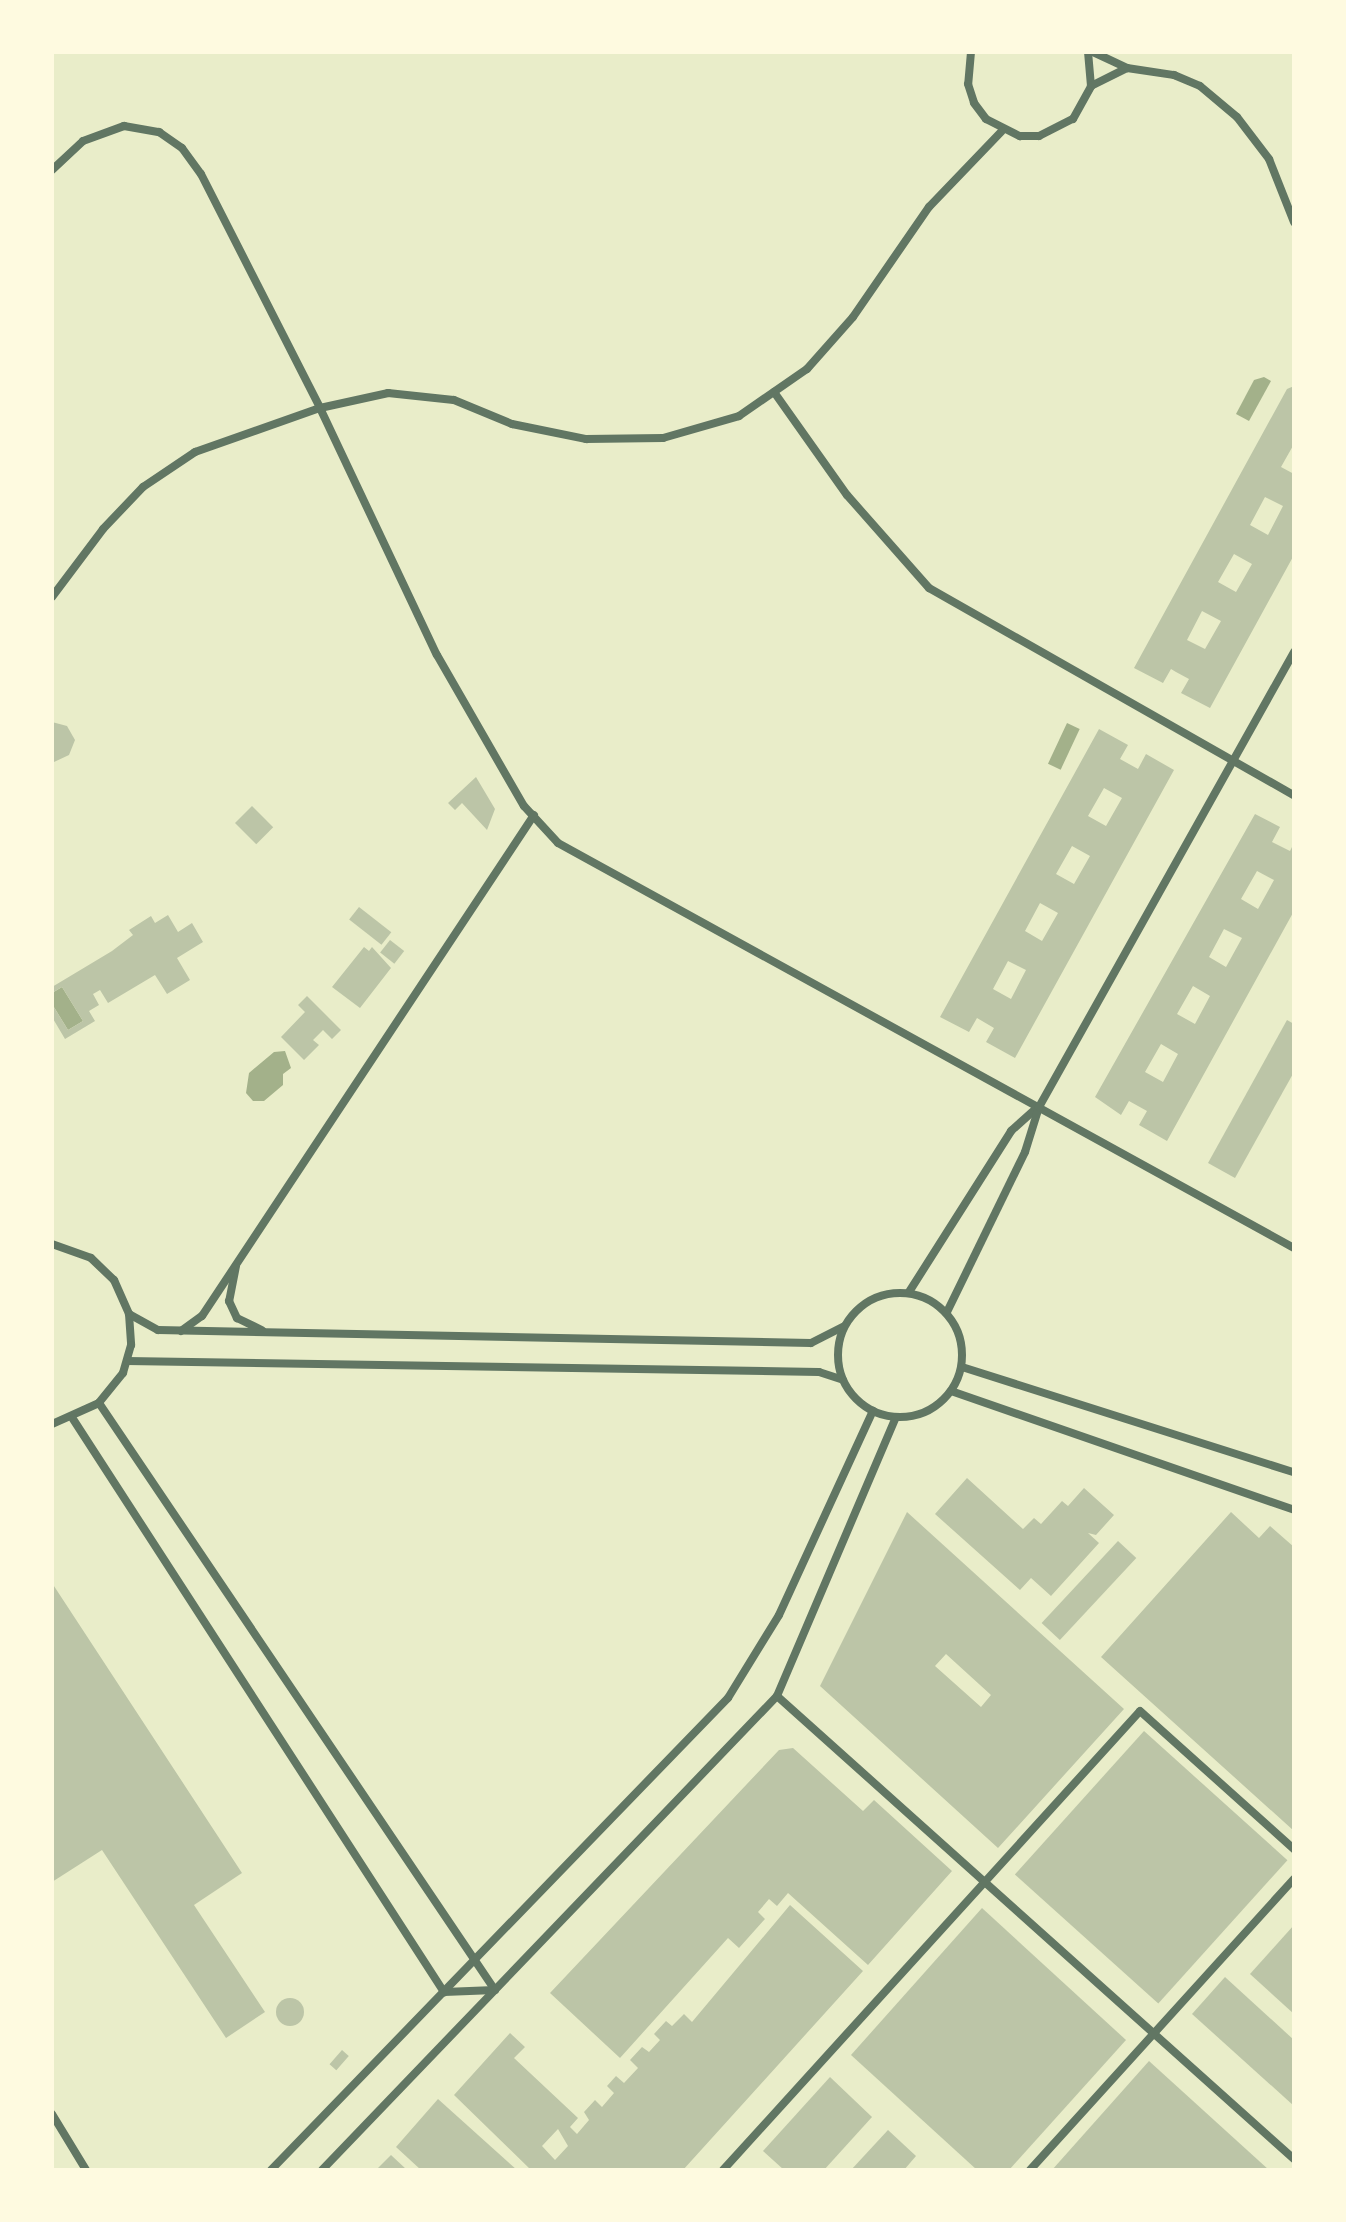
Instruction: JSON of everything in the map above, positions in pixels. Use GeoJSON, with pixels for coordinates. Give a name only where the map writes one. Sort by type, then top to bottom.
{"type":"FeatureCollection","features":[{"type":"Feature","properties":{"kind":"street"},"geometry":{"type":"LineString","coordinates":[[971,52],[968,84],[974,103],[1002,131],[1020,136],[1058,130],[1079,112],[1091,86],[1090,52],[1127,68],[1187,80],[1237,117],[1269,159],[1294,222]]}},
{"type":"Feature","properties":{"kind":"street"},"geometry":{"type":"LineString","coordinates":[[1091,86],[1127,68]]}},
{"type":"Feature","properties":{"kind":"street"},"geometry":{"type":"LineString","coordinates":[[52,170],[83,141],[124,126],[159,132],[182,148],[201,174],[320,408],[437,655],[534,815],[558,843],[1294,1248]]}},
{"type":"Feature","properties":{"kind":"street"},"geometry":{"type":"LineString","coordinates":[[52,597],[103,529],[143,487],[195,452],[320,408],[388,393],[454,400],[512,424],[586,439],[663,438],[739,416],[816,358],[853,317],[929,207],[1002,131]]}},
{"type":"Feature","properties":{"kind":"street"},"geometry":{"type":"LineString","coordinates":[[774,392],[847,495],[929,588],[1294,795]]}},
{"type":"Feature","properties":{"kind":"street"},"geometry":{"type":"LineString","coordinates":[[947,1312],[1025,1152],[1039,1107],[1236,763],[1294,652]]}},
{"type":"Feature","properties":{"kind":"street"},"geometry":{"type":"LineString","coordinates":[[181,1331],[202,1316],[534,815]]}},
{"type":"Feature","properties":{"kind":"street"},"geometry":{"type":"LineString","coordinates":[[909,1292],[1011,1131],[1039,1107]]}},
{"type":"Feature","properties":{"kind":"street"},"geometry":{"type":"LineString","coordinates":[[52,1244],[91,1258],[114,1280],[129,1314],[127,1361],[99,1403],[73,1419],[52,1424]]}},
{"type":"Feature","properties":{"kind":"street"},"geometry":{"type":"LineString","coordinates":[[236,1261],[229,1301],[237,1318],[267,1332]]}},
{"type":"Feature","properties":{"kind":"street"},"geometry":{"type":"LineString","coordinates":[[127,1361],[819,1372],[843,1380],[873,1411],[896,1417],[929,1411],[951,1391],[962,1367],[958,1330],[947,1312],[909,1292],[866,1302],[844,1326],[811,1343],[181,1331],[158,1330],[129,1314]]}},
{"type":"Feature","properties":{"kind":"street"},"geometry":{"type":"LineString","coordinates":[[843,1380],[838,1344],[844,1326]]}},
{"type":"Feature","properties":{"kind":"street"},"geometry":{"type":"LineString","coordinates":[[962,1367],[1294,1472]]}},
{"type":"Feature","properties":{"kind":"street"},"geometry":{"type":"LineString","coordinates":[[951,1391],[1294,1510]]}},
{"type":"Feature","properties":{"kind":"street"},"geometry":{"type":"LineString","coordinates":[[99,1403],[495,1990]]}},
{"type":"Feature","properties":{"kind":"street"},"geometry":{"type":"LineString","coordinates":[[271,2170],[444,1992],[473,1956],[728,1698],[779,1615],[873,1411]]}},
{"type":"Feature","properties":{"kind":"street"},"geometry":{"type":"LineString","coordinates":[[322,2170],[777,1696],[896,1417]]}},
{"type":"Feature","properties":{"kind":"street"},"geometry":{"type":"LineString","coordinates":[[73,1419],[444,1992]]}},
{"type":"Feature","properties":{"kind":"street"},"geometry":{"type":"LineString","coordinates":[[777,1696],[1294,2159]]}},
{"type":"Feature","properties":{"kind":"street"},"geometry":{"type":"LineString","coordinates":[[723,2170],[1140,1711],[1294,1849]]}},
{"type":"Feature","properties":{"kind":"street"},"geometry":{"type":"LineString","coordinates":[[1030,2170],[1294,1879]]}},
{"type":"Feature","properties":{"kind":"street"},"geometry":{"type":"LineString","coordinates":[[444,1992],[495,1990]]}},
{"type":"Feature","properties":{"kind":"street"},"geometry":{"type":"LineString","coordinates":[[52,2114],[86,2170]]}},
{"type":"Feature","properties":{"kind":"shaded area"},"geometry":{"type":"Polygon","coordinates":[[[1264,377],[1271,381],[1249,421],[1236,414],[1254,380],[1264,377]]]}},
{"type":"Feature","properties":{"kind":"shaded area"},"geometry":{"type":"Polygon","coordinates":[[[1067,723],[1080,729],[1061,770],[1048,764],[1067,723]]]}},
{"type":"Feature","properties":{"kind":"shaded area"},"geometry":{"type":"Polygon","coordinates":[[[62,987],[83,1021],[68,1030],[52,1004],[52,993],[62,987]]]}},
{"type":"Feature","properties":{"kind":"shaded area"},"geometry":{"type":"Polygon","coordinates":[[[285,1051],[291,1068],[283,1074],[283,1085],[264,1101],[253,1101],[246,1093],[249,1073],[274,1052],[285,1051]]]}},
{"type":"Feature","properties":{"kind":"building"},"geometry":{"type":"Polygon","coordinates":[[[1294,386],[1294,444],[1281,467],[1294,474],[1294,555],[1210,708],[1181,693],[1189,679],[1171,669],[1163,683],[1134,668],[1287,389],[1294,386]],[[1265,497],[1250,525],[1268,535],[1283,506],[1265,497]],[[1234,554],[1218,582],[1236,592],[1252,564],[1234,554]],[[1202,611],[1187,640],[1205,649],[1221,621],[1202,611]]]}},
{"type":"Feature","properties":{"kind":"building"},"geometry":{"type":"Polygon","coordinates":[[[52,722],[67,726],[75,740],[69,755],[54,762],[52,722]]]}},
{"type":"Feature","properties":{"kind":"building"},"geometry":{"type":"Polygon","coordinates":[[[1099,729],[1128,745],[1120,759],[1138,769],[1146,754],[1174,770],[1015,1058],[986,1042],[994,1028],[977,1018],[969,1032],[940,1017],[1099,729]],[[1104,788],[1088,816],[1106,826],[1122,798],[1104,788]],[[1072,846],[1056,874],[1074,884],[1090,856],[1072,846]],[[1040,903],[1025,931],[1042,941],[1058,913],[1040,903]],[[1008,961],[993,989],[1011,999],[1026,970],[1008,961]]]}},
{"type":"Feature","properties":{"kind":"building"},"geometry":{"type":"Polygon","coordinates":[[[476,777],[495,809],[487,830],[462,803],[455,810],[448,803],[476,777]]]}},
{"type":"Feature","properties":{"kind":"building"},"geometry":{"type":"Polygon","coordinates":[[[252,806],[273,827],[256,844],[235,823],[252,806]]]}},
{"type":"Feature","properties":{"kind":"building"},"geometry":{"type":"Polygon","coordinates":[[[1255,814],[1280,827],[1272,842],[1290,851],[1294,843],[1294,911],[1167,1141],[1139,1125],[1147,1111],[1129,1101],[1121,1115],[1095,1097],[1255,814]],[[1257,871],[1241,899],[1258,909],[1274,880],[1257,871]],[[1224,929],[1209,957],[1226,967],[1242,938],[1224,929]],[[1193,986],[1177,1014],[1195,1024],[1210,996],[1193,986]],[[1161,1044],[1145,1072],[1163,1082],[1178,1054],[1161,1044]]]}},
{"type":"Feature","properties":{"kind":"building"},"geometry":{"type":"Polygon","coordinates":[[[359,907],[391,932],[381,945],[349,920],[359,907]]]}},
{"type":"Feature","properties":{"kind":"building"},"geometry":{"type":"Polygon","coordinates":[[[168,915],[178,932],[192,923],[203,942],[177,958],[190,980],[167,994],[155,975],[108,1003],[100,990],[93,994],[99,1005],[89,1011],[95,1021],[65,1039],[52,1017],[52,1004],[68,1030],[83,1021],[62,987],[52,993],[52,987],[112,951],[133,935],[129,930],[151,916],[155,923],[168,915]]]}},
{"type":"Feature","properties":{"kind":"building"},"geometry":{"type":"Polygon","coordinates":[[[390,940],[404,951],[394,964],[380,953],[390,940]]]}},
{"type":"Feature","properties":{"kind":"building"},"geometry":{"type":"Polygon","coordinates":[[[364,947],[369,951],[372,947],[391,968],[360,1008],[332,987],[364,947]]]}},
{"type":"Feature","properties":{"kind":"building"},"geometry":{"type":"Polygon","coordinates":[[[307,996],[341,1030],[332,1039],[323,1030],[313,1040],[319,1045],[304,1060],[281,1037],[305,1012],[298,1005],[307,996]]]}},
{"type":"Feature","properties":{"kind":"building"},"geometry":{"type":"Polygon","coordinates":[[[1287,1020],[1294,1024],[1294,1072],[1235,1178],[1208,1163],[1287,1020]]]}},
{"type":"Feature","properties":{"kind":"building"},"geometry":{"type":"Polygon","coordinates":[[[967,1478],[1023,1529],[1034,1518],[1041,1524],[1062,1501],[1068,1506],[1084,1488],[1114,1515],[1096,1535],[1088,1533],[1099,1543],[1051,1596],[1031,1578],[1020,1590],[935,1514],[967,1478]]]}},
{"type":"Feature","properties":{"kind":"building"},"geometry":{"type":"Polygon","coordinates":[[[907,1512],[1124,1709],[998,1848],[820,1686],[907,1512]],[[946,1654],[935,1666],[981,1707],[991,1695],[946,1654]]]}},
{"type":"Feature","properties":{"kind":"building"},"geometry":{"type":"Polygon","coordinates":[[[1231,1512],[1259,1538],[1270,1526],[1294,1547],[1294,1831],[1101,1657],[1231,1512]]]}},
{"type":"Feature","properties":{"kind":"building"},"geometry":{"type":"Polygon","coordinates":[[[1118,1541],[1136,1558],[1060,1640],[1042,1623],[1118,1541]]]}},
{"type":"Feature","properties":{"kind":"building"},"geometry":{"type":"Polygon","coordinates":[[[52,1583],[242,1873],[194,1905],[265,2012],[226,2038],[102,1850],[52,1882],[52,1583]]]}},
{"type":"Feature","properties":{"kind":"building"},"geometry":{"type":"Polygon","coordinates":[[[1144,1731],[1287,1860],[1158,2004],[1015,1874],[1144,1731]]]}},
{"type":"Feature","properties":{"kind":"building"},"geometry":{"type":"Polygon","coordinates":[[[793,1748],[863,1811],[874,1800],[952,1871],[868,1965],[788,1893],[777,1906],[769,1899],[758,1912],[765,1919],[739,1948],[728,1938],[620,2058],[550,1993],[779,1750],[793,1748]]]}},
{"type":"Feature","properties":{"kind":"building"},"geometry":{"type":"Polygon","coordinates":[[[790,1905],[863,1971],[683,2170],[531,2170],[454,2095],[510,2033],[525,2047],[514,2058],[578,2118],[570,2127],[577,2134],[589,2120],[584,2112],[595,2100],[602,2107],[614,2093],[607,2086],[616,2076],[624,2083],[638,2068],[630,2060],[642,2047],[649,2052],[660,2040],[654,2034],[666,2021],[672,2026],[684,2014],[692,2022],[790,1905]],[[558,2129],[542,2146],[555,2160],[568,2146],[558,2129]]]}},
{"type":"Feature","properties":{"kind":"building"},"geometry":{"type":"Polygon","coordinates":[[[982,1908],[1126,2040],[1009,2170],[977,2170],[851,2055],[982,1908]]]}},
{"type":"Feature","properties":{"kind":"building"},"geometry":{"type":"Polygon","coordinates":[[[1294,1925],[1294,2014],[1250,1974],[1294,1925]]]}},
{"type":"Feature","properties":{"kind":"building"},"geometry":{"type":"Polygon","coordinates":[[[1225,1977],[1294,2040],[1294,2106],[1192,2014],[1225,1977]]]}},
{"type":"Feature","properties":{"kind":"building"},"geometry":{"type":"Polygon","coordinates":[[[290,1998],[300,2002],[304,2012],[300,2022],[290,2026],[280,2022],[276,2012],[280,2002],[290,1998]]]}},
{"type":"Feature","properties":{"kind":"building"},"geometry":{"type":"Polygon","coordinates":[[[342,2050],[349,2056],[336,2070],[330,2064],[342,2050]]]}},
{"type":"Feature","properties":{"kind":"building"},"geometry":{"type":"Polygon","coordinates":[[[1149,2061],[1269,2170],[1052,2170],[1149,2061]]]}},
{"type":"Feature","properties":{"kind":"building"},"geometry":{"type":"Polygon","coordinates":[[[830,2077],[872,2117],[824,2170],[784,2170],[763,2151],[830,2077]]]}},
{"type":"Feature","properties":{"kind":"building"},"geometry":{"type":"Polygon","coordinates":[[[438,2099],[517,2170],[421,2170],[396,2147],[438,2099]]]}},
{"type":"Feature","properties":{"kind":"building"},"geometry":{"type":"Polygon","coordinates":[[[888,2130],[916,2156],[904,2170],[851,2170],[888,2130]]]}},
{"type":"Feature","properties":{"kind":"building"},"geometry":{"type":"Polygon","coordinates":[[[391,2155],[407,2170],[376,2170],[391,2155]]]}}]}
